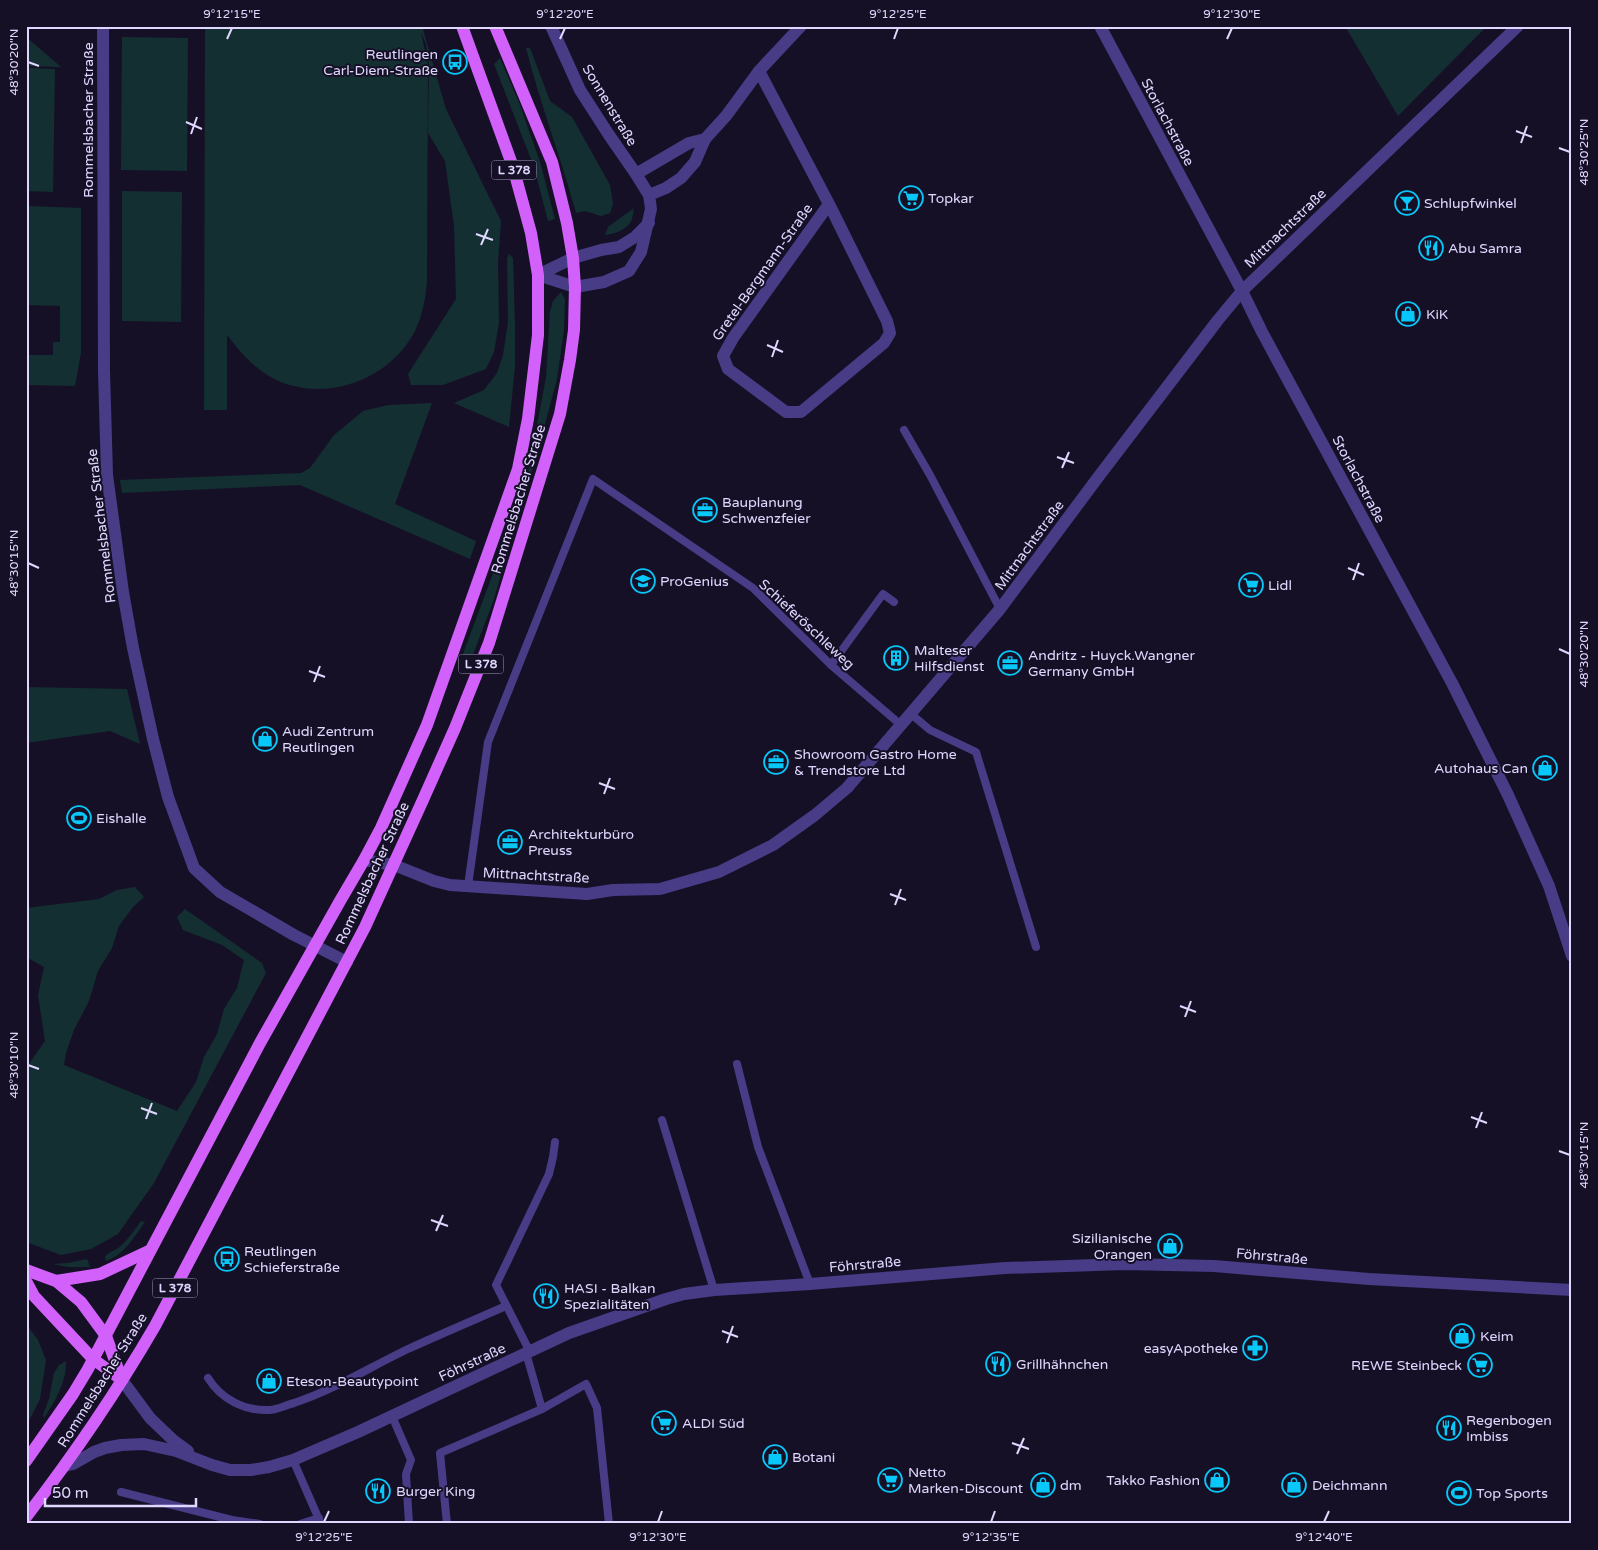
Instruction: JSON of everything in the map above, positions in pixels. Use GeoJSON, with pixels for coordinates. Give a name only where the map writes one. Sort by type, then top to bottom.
{"type":"FeatureCollection","features":[{"type":"Feature","properties":{"kind":"main road","name":"Rommelsbacher Straße"},"geometry":{"type":"LineString","coordinates":[[26,1461],[73,1394],[106,1336],[271,1022],[316,946],[381,828],[427,725],[518,469],[528,419],[538,335],[538,275],[531,233],[513,167],[462,26]]}},
{"type":"Feature","properties":{"kind":"main road","name":"Rommelsbacher Straße"},"geometry":{"type":"LineString","coordinates":[[26,1517],[56,1478],[122,1380],[155,1326],[347,962],[394,865],[455,728],[489,643],[548,456],[560,414],[570,360],[575,287],[573,258],[567,223],[552,162],[496,26]]}},
{"type":"Feature","properties":{"kind":"main road"},"geometry":{"type":"LineString","coordinates":[[56,1281],[100,1274],[149,1251]]}},
{"type":"Feature","properties":{"kind":"main road"},"geometry":{"type":"LineString","coordinates":[[26,1270],[56,1281],[81,1302],[106,1336],[122,1380]]}},
{"type":"Feature","properties":{"kind":"main road"},"geometry":{"type":"LineString","coordinates":[[26,1281],[34,1296],[93,1359],[122,1380]]}},
{"type":"Feature","properties":{"kind":"street","name":"Rommelsbacher Straße"},"geometry":{"type":"LineString","coordinates":[[103,26],[104,371],[107,475],[122,592],[153,739],[168,797],[194,868],[220,892],[294,935],[347,962]]}},
{"type":"Feature","properties":{"kind":"street","name":"Sonnenstraße"},"geometry":{"type":"LineString","coordinates":[[551,26],[580,90],[649,195]]}},
{"type":"Feature","properties":{"kind":"street"},"geometry":{"type":"LineString","coordinates":[[538,275],[575,287],[604,282],[629,271],[642,252],[651,209],[649,195],[666,188],[681,178],[695,162],[705,139],[726,116],[759,72],[800,26]]}},
{"type":"Feature","properties":{"kind":"street","name":"Storlachstraße"},"geometry":{"type":"LineString","coordinates":[[1100,26],[1242,290],[1262,332],[1452,683],[1508,795],[1549,886],[1572,956]]}},
{"type":"Feature","properties":{"kind":"street","name":"Mittnachtstraße"},"geometry":{"type":"LineString","coordinates":[[364,860],[394,865],[434,881],[450,885],[587,894],[613,890],[660,889],[719,872],[773,845],[815,816],[847,788],[1000,609],[1099,476],[1242,290],[1518,26]]}},
{"type":"Feature","properties":{"kind":"street","name":"Gretel-Bergmann-Straße"},"geometry":{"type":"LineString","coordinates":[[759,72],[829,204],[887,322],[890,332],[884,343],[801,412],[786,412],[728,369],[723,356],[733,338],[829,204]]}},
{"type":"Feature","properties":{"kind":"street"},"geometry":{"type":"LineString","coordinates":[[636,174],[689,143],[705,139]]}},
{"type":"Feature","properties":{"kind":"street"},"geometry":{"type":"LineString","coordinates":[[538,275],[573,258],[600,250],[619,247],[635,237],[649,222]]}},
{"type":"Feature","properties":{"kind":"street","name":"Föhrstraße"},"geometry":{"type":"LineString","coordinates":[[64,1466],[73,1464],[105,1448],[144,1444],[176,1451],[230,1470],[251,1470],[270,1467],[294,1460],[358,1432],[569,1333],[649,1304],[684,1294],[714,1290],[1005,1268],[1125,1264],[1214,1266],[1379,1279],[1572,1290]]}},
{"type":"Feature","properties":{"kind":"street","name":"Föhrstraße"},"geometry":{"type":"LineString","coordinates":[[122,1380],[150,1418],[173,1440],[199,1459]]}},
{"type":"Feature","properties":{"kind":"lane"},"geometry":{"type":"LineString","coordinates":[[904,430],[930,475],[1000,609]]}},
{"type":"Feature","properties":{"kind":"lane","name":"Schieferöschleweg"},"geometry":{"type":"LineString","coordinates":[[593,479],[753,588],[830,665],[901,726]]}},
{"type":"Feature","properties":{"kind":"lane","name":"Mittnachtstraße"},"geometry":{"type":"LineString","coordinates":[[468,886],[488,742],[593,479]]}},
{"type":"Feature","properties":{"kind":"lane"},"geometry":{"type":"LineString","coordinates":[[830,665],[883,594],[894,602]]}},
{"type":"Feature","properties":{"kind":"lane"},"geometry":{"type":"LineString","coordinates":[[911,714],[930,730],[976,752],[1036,947]]}},
{"type":"Feature","properties":{"kind":"lane"},"geometry":{"type":"LineString","coordinates":[[737,1064],[758,1147],[810,1284]]}},
{"type":"Feature","properties":{"kind":"lane"},"geometry":{"type":"LineString","coordinates":[[662,1120],[714,1290]]}},
{"type":"Feature","properties":{"kind":"lane"},"geometry":{"type":"LineString","coordinates":[[542,1409],[528,1352],[496,1285],[549,1174],[554,1157],[555,1142]]}},
{"type":"Feature","properties":{"kind":"lane"},"geometry":{"type":"LineString","coordinates":[[208,1378],[214,1388],[227,1399],[241,1406],[257,1410],[271,1410],[317,1395],[408,1349],[506,1306]]}},
{"type":"Feature","properties":{"kind":"lane"},"geometry":{"type":"LineString","coordinates":[[447,1524],[440,1453],[542,1409],[586,1384],[596,1408],[609,1524]]}},
{"type":"Feature","properties":{"kind":"lane"},"geometry":{"type":"LineString","coordinates":[[392,1416],[411,1460],[406,1474],[409,1524]]}},
{"type":"Feature","properties":{"kind":"lane"},"geometry":{"type":"LineString","coordinates":[[294,1460],[320,1521],[300,1524]]}},
{"type":"Feature","properties":{"kind":"lane"},"geometry":{"type":"LineString","coordinates":[[121,1492],[232,1520],[260,1524]]}},
{"type":"Feature","properties":{"kind":"green space"},"geometry":{"type":"Polygon","coordinates":[[[205,26],[418,26],[419,28],[419,26],[422,26],[446,109],[501,221],[498,263],[499,323],[494,352],[486,369],[443,385],[411,385],[408,374],[456,299],[454,226],[445,161],[428,133],[429,65],[426,44],[421,32],[428,65],[427,279],[424,305],[415,331],[403,349],[388,364],[370,376],[350,384],[308,389],[287,384],[261,371],[240,351],[227,335],[227,410],[204,410],[205,26]]]}},
{"type":"Feature","properties":{"kind":"green space"},"geometry":{"type":"Polygon","coordinates":[[[1345,26],[1487,26],[1398,116],[1345,26]]]}},
{"type":"Feature","properties":{"kind":"green space"},"geometry":{"type":"Polygon","coordinates":[[[26,37],[61,67],[26,66],[26,37]]]}},
{"type":"Feature","properties":{"kind":"green space"},"geometry":{"type":"Polygon","coordinates":[[[122,37],[188,38],[187,171],[121,170],[122,37]]]}},
{"type":"Feature","properties":{"kind":"green space"},"geometry":{"type":"Polygon","coordinates":[[[526,48],[530,48],[550,101],[572,117],[610,185],[613,204],[610,213],[601,216],[585,211],[576,213],[526,48]]]}},
{"type":"Feature","properties":{"kind":"green space"},"geometry":{"type":"Polygon","coordinates":[[[500,58],[520,105],[541,165],[555,219],[548,221],[534,167],[494,64],[500,58]]]}},
{"type":"Feature","properties":{"kind":"green space"},"geometry":{"type":"Polygon","coordinates":[[[26,68],[55,69],[53,192],[26,191],[26,68]]]}},
{"type":"Feature","properties":{"kind":"green space"},"geometry":{"type":"Polygon","coordinates":[[[122,191],[182,192],[181,322],[122,321],[122,191]]]}},
{"type":"Feature","properties":{"kind":"green space"},"geometry":{"type":"Polygon","coordinates":[[[26,206],[81,208],[81,353],[75,386],[26,385],[26,355],[53,355],[53,342],[60,342],[60,306],[26,305],[26,206]]]}},
{"type":"Feature","properties":{"kind":"green space"},"geometry":{"type":"Polygon","coordinates":[[[634,208],[632,220],[627,227],[616,233],[605,235],[608,227],[634,208]]]}},
{"type":"Feature","properties":{"kind":"green space"},"geometry":{"type":"Polygon","coordinates":[[[509,254],[513,258],[515,366],[509,427],[454,403],[484,390],[497,373],[503,355],[508,322],[507,258],[509,254]]]}},
{"type":"Feature","properties":{"kind":"green space"},"geometry":{"type":"Polygon","coordinates":[[[561,292],[565,299],[564,330],[557,379],[493,602],[469,665],[464,667],[460,662],[518,506],[529,468],[546,377],[550,311],[553,301],[561,292]]]}},
{"type":"Feature","properties":{"kind":"green space"},"geometry":{"type":"Polygon","coordinates":[[[432,403],[395,504],[476,541],[470,559],[300,485],[122,493],[120,480],[301,473],[310,468],[334,435],[363,411],[388,405],[432,403]]]}},
{"type":"Feature","properties":{"kind":"green space"},"geometry":{"type":"Polygon","coordinates":[[[26,687],[127,689],[140,744],[110,731],[26,743],[26,687]]]}},
{"type":"Feature","properties":{"kind":"green space"},"geometry":{"type":"Polygon","coordinates":[[[135,887],[144,897],[133,907],[119,926],[112,948],[98,971],[89,1001],[74,1030],[64,1065],[177,1111],[196,1082],[204,1057],[217,1034],[224,1009],[237,988],[244,960],[222,945],[183,930],[177,917],[185,909],[262,963],[266,973],[154,1183],[118,1234],[91,1249],[61,1255],[26,1242],[26,1068],[45,1041],[38,995],[44,967],[26,957],[26,908],[99,899],[117,890],[135,887]]]}},
{"type":"Feature","properties":{"kind":"green space"},"geometry":{"type":"Polygon","coordinates":[[[141,1221],[145,1222],[128,1245],[106,1261],[105,1257],[122,1245],[141,1221]]]}},
{"type":"Feature","properties":{"kind":"green space"},"geometry":{"type":"Polygon","coordinates":[[[87,1259],[90,1267],[68,1267],[53,1264],[67,1263],[87,1259]]]}},
{"type":"Feature","properties":{"kind":"green space"},"geometry":{"type":"Polygon","coordinates":[[[26,1324],[38,1340],[46,1360],[40,1399],[26,1424],[26,1324]]]}},
{"type":"Feature","properties":{"kind":"green space"},"geometry":{"type":"Polygon","coordinates":[[[66,1361],[62,1384],[44,1418],[43,1415],[49,1399],[54,1373],[59,1365],[66,1361]]]}},
{"type":"Feature","properties":{"kind":"place","name":"Reutlingen Carl-Diem-Straße"},"geometry":{"type":"Point","coordinates":[455,62]}},
{"type":"Feature","properties":{"kind":"place","name":"Topkar"},"geometry":{"type":"Point","coordinates":[911,198]}},
{"type":"Feature","properties":{"kind":"place","name":"Schlupfwinkel"},"geometry":{"type":"Point","coordinates":[1407,203]}},
{"type":"Feature","properties":{"kind":"place","name":"Abu Samra"},"geometry":{"type":"Point","coordinates":[1431,248]}},
{"type":"Feature","properties":{"kind":"place","name":"KiK"},"geometry":{"type":"Point","coordinates":[1408,314]}},
{"type":"Feature","properties":{"kind":"place","name":"Bauplanung Schwenzfeier"},"geometry":{"type":"Point","coordinates":[705,510]}},
{"type":"Feature","properties":{"kind":"place","name":"ProGenius"},"geometry":{"type":"Point","coordinates":[643,581]}},
{"type":"Feature","properties":{"kind":"place","name":"Lidl"},"geometry":{"type":"Point","coordinates":[1251,585]}},
{"type":"Feature","properties":{"kind":"place","name":"Malteser Hilfsdienst"},"geometry":{"type":"Point","coordinates":[896,658]}},
{"type":"Feature","properties":{"kind":"place","name":"Andritz - Huyck.Wangner Germany GmbH"},"geometry":{"type":"Point","coordinates":[1010,663]}},
{"type":"Feature","properties":{"kind":"place","name":"Audi Zentrum Reutlingen"},"geometry":{"type":"Point","coordinates":[265,739]}},
{"type":"Feature","properties":{"kind":"place","name":"Showroom Gastro Home & Trendstore Ltd"},"geometry":{"type":"Point","coordinates":[776,762]}},
{"type":"Feature","properties":{"kind":"place","name":"Autohaus Can"},"geometry":{"type":"Point","coordinates":[1545,768]}},
{"type":"Feature","properties":{"kind":"place","name":"Eishalle"},"geometry":{"type":"Point","coordinates":[79,818]}},
{"type":"Feature","properties":{"kind":"place","name":"Architekturbüro Preuss"},"geometry":{"type":"Point","coordinates":[510,842]}},
{"type":"Feature","properties":{"kind":"place","name":"Sizilianische Orangen"},"geometry":{"type":"Point","coordinates":[1170,1246]}},
{"type":"Feature","properties":{"kind":"place","name":"Reutlingen Schieferstraße"},"geometry":{"type":"Point","coordinates":[227,1259]}},
{"type":"Feature","properties":{"kind":"place","name":"HASI - Balkan Spezialitäten"},"geometry":{"type":"Point","coordinates":[546,1296]}},
{"type":"Feature","properties":{"kind":"place","name":"Keim"},"geometry":{"type":"Point","coordinates":[1462,1336]}},
{"type":"Feature","properties":{"kind":"place","name":"easyApotheke"},"geometry":{"type":"Point","coordinates":[1255,1348]}},
{"type":"Feature","properties":{"kind":"place","name":"Grillhähnchen"},"geometry":{"type":"Point","coordinates":[998,1364]}},
{"type":"Feature","properties":{"kind":"place","name":"REWE Steinbeck"},"geometry":{"type":"Point","coordinates":[1480,1365]}},
{"type":"Feature","properties":{"kind":"place","name":"Eteson-Beautypoint"},"geometry":{"type":"Point","coordinates":[269,1381]}},
{"type":"Feature","properties":{"kind":"place","name":"ALDI Süd"},"geometry":{"type":"Point","coordinates":[664,1423]}},
{"type":"Feature","properties":{"kind":"place","name":"Regenbogen Imbiss"},"geometry":{"type":"Point","coordinates":[1449,1428]}},
{"type":"Feature","properties":{"kind":"place","name":"Botani"},"geometry":{"type":"Point","coordinates":[775,1457]}},
{"type":"Feature","properties":{"kind":"place","name":"Netto Marken-Discount"},"geometry":{"type":"Point","coordinates":[890,1480]}},
{"type":"Feature","properties":{"kind":"place","name":"Takko Fashion"},"geometry":{"type":"Point","coordinates":[1217,1480]}},
{"type":"Feature","properties":{"kind":"place","name":"dm"},"geometry":{"type":"Point","coordinates":[1043,1485]}},
{"type":"Feature","properties":{"kind":"place","name":"Deichmann"},"geometry":{"type":"Point","coordinates":[1294,1485]}},
{"type":"Feature","properties":{"kind":"place","name":"Burger King"},"geometry":{"type":"Point","coordinates":[378,1491]}},
{"type":"Feature","properties":{"kind":"place","name":"Top Sports"},"geometry":{"type":"Point","coordinates":[1459,1493]}}]}
